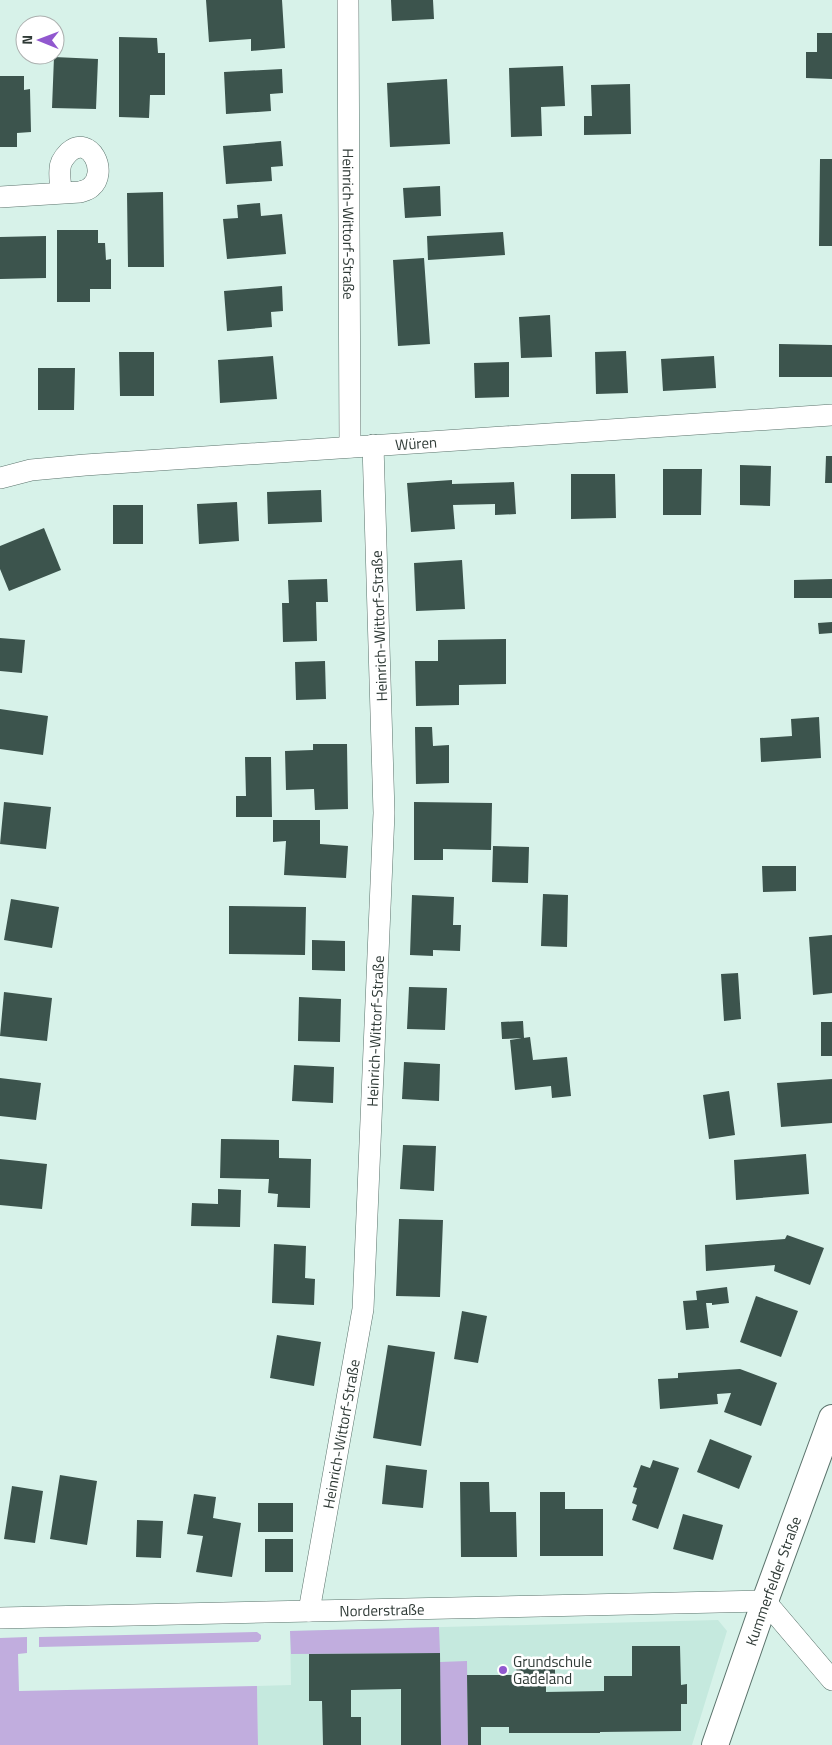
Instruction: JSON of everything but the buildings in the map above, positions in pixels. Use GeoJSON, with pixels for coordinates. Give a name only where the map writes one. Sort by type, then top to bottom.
{"type":"FeatureCollection","features":[{"type":"Feature","properties":{"kind":"street","name":"Heinrich-Wittorf-Straße"},"geometry":{"type":"LineString","coordinates":[[348,0],[350,447]]}},
{"type":"Feature","properties":{"kind":"street"},"geometry":{"type":"LineString","coordinates":[[0,197],[61,193]]}},
{"type":"Feature","properties":{"kind":"street","name":"Würen"},"geometry":{"type":"LineString","coordinates":[[0,478],[31,470],[85,465],[832,415]]}},
{"type":"Feature","properties":{"kind":"street","name":"Heinrich-Wittorf-Straße"},"geometry":{"type":"LineString","coordinates":[[309,1612],[363,1309],[384,813],[373,446]]}},
{"type":"Feature","properties":{"kind":"street","name":"Kummerfelder Straße"},"geometry":{"type":"LineString","coordinates":[[715,1745],[832,1418]]}},
{"type":"Feature","properties":{"kind":"street"},"geometry":{"type":"LineString","coordinates":[[765,1601],[832,1680]]}},
{"type":"Feature","properties":{"kind":"street","name":"Norderstraße"},"geometry":{"type":"LineString","coordinates":[[0,1618],[765,1601]]}},
{"type":"Feature","properties":{"kind":"shaded area","name":"Grundschule Gadeland"},"geometry":{"type":"Polygon","coordinates":[[[718,1620],[727,1631],[692,1745],[258,1745],[257,1686],[291,1685],[290,1631],[718,1620]]]}},
{"type":"Feature","properties":{"kind":"shaded area"},"geometry":{"type":"Polygon","coordinates":[[[439,1627],[440,1653],[291,1654],[290,1631],[439,1627]]]}},
{"type":"Feature","properties":{"kind":"shaded area"},"geometry":{"type":"Polygon","coordinates":[[[257,1632],[261,1635],[261,1639],[258,1642],[39,1647],[39,1637],[257,1632]]]}},
{"type":"Feature","properties":{"kind":"shaded area"},"geometry":{"type":"Polygon","coordinates":[[[27,1637],[27,1653],[18,1654],[19,1691],[257,1686],[258,1745],[0,1745],[0,1638],[27,1637]]]}},
{"type":"Feature","properties":{"kind":"shaded area"},"geometry":{"type":"Polygon","coordinates":[[[467,1661],[468,1745],[441,1745],[440,1662],[467,1661]]]}},
{"type":"Feature","properties":{"kind":"place","name":"Grundschule Gadeland"},"geometry":{"type":"Point","coordinates":[503,1670]}}]}
